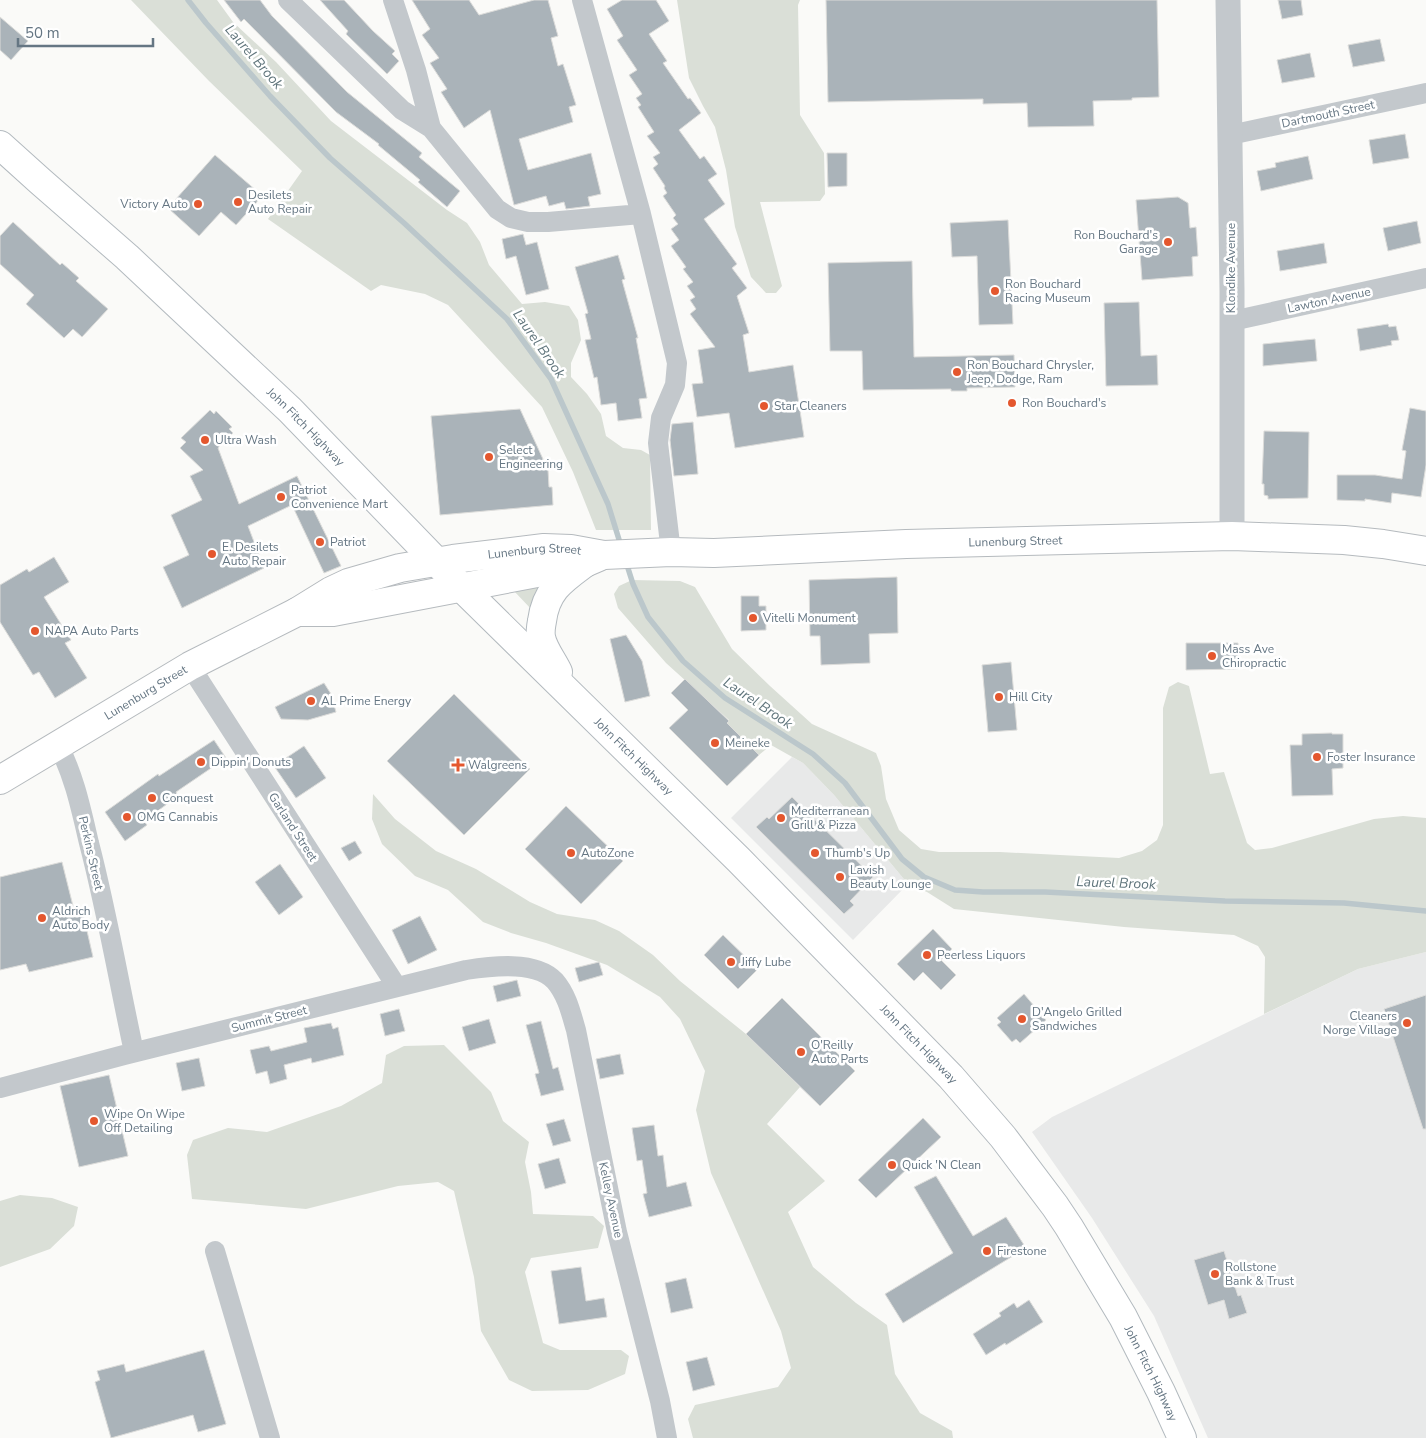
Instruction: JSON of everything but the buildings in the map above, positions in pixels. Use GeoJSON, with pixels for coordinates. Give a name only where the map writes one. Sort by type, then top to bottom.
{"type":"FeatureCollection","features":[{"type":"Feature","properties":{"kind":"main road","name":"John Fitch Highway"},"geometry":{"type":"LineString","coordinates":[[0,145],[127,257],[290,410],[461,587],[739,860],[916,1040],[1002,1137],[1070,1227],[1123,1317],[1182,1438]]}},
{"type":"Feature","properties":{"kind":"main road","name":"Lunenburg Street"},"geometry":{"type":"LineString","coordinates":[[297,612],[334,612],[595,559],[660,553],[714,553],[906,544],[1232,536],[1344,540],[1426,551]]}},
{"type":"Feature","properties":{"kind":"main road","name":"Lunenburg Street"},"geometry":{"type":"LineString","coordinates":[[0,780],[190,666],[297,612],[348,583],[400,568],[544,548],[571,549],[595,559]]}},
{"type":"Feature","properties":{"kind":"main road"},"geometry":{"type":"LineString","coordinates":[[570,693],[545,648],[541,637],[543,611],[558,583],[595,559]]}},
{"type":"Feature","properties":{"kind":"street"},"geometry":{"type":"LineString","coordinates":[[288,0],[402,110],[431,128],[497,210],[510,218],[528,222],[548,222],[641,214]]}},
{"type":"Feature","properties":{"kind":"street"},"geometry":{"type":"LineString","coordinates":[[393,0],[416,70],[431,128]]}},
{"type":"Feature","properties":{"kind":"street"},"geometry":{"type":"LineString","coordinates":[[582,0],[641,214],[677,363],[675,385],[661,418],[658,443],[660,553]]}},
{"type":"Feature","properties":{"kind":"street","name":"Klondike Avenue"},"geometry":{"type":"LineString","coordinates":[[1228,0],[1232,321],[1232,536]]}},
{"type":"Feature","properties":{"kind":"street","name":"Dartmouth Street"},"geometry":{"type":"LineString","coordinates":[[1230,135],[1426,93]]}},
{"type":"Feature","properties":{"kind":"street","name":"Lawton Avenue"},"geometry":{"type":"LineString","coordinates":[[1232,321],[1426,278]]}},
{"type":"Feature","properties":{"kind":"street","name":"Garland Street"},"geometry":{"type":"LineString","coordinates":[[190,666],[397,987]]}},
{"type":"Feature","properties":{"kind":"street","name":"Perkins Street"},"geometry":{"type":"LineString","coordinates":[[58,744],[66,759],[73,780],[96,868],[134,1052]]}},
{"type":"Feature","properties":{"kind":"street","name":"Summit Street"},"geometry":{"type":"LineString","coordinates":[[0,1088],[134,1052],[453,973],[493,966],[518,967],[541,972]]}},
{"type":"Feature","properties":{"kind":"street","name":"Kelley Avenue"},"geometry":{"type":"LineString","coordinates":[[541,972],[549,975],[561,990],[576,1030],[617,1232],[660,1401],[667,1438]]}},
{"type":"Feature","properties":{"kind":"street"},"geometry":{"type":"LineString","coordinates":[[215,1251],[270,1438]]}},
{"type":"Feature","properties":{"kind":"shaded area"},"geometry":{"type":"Polygon","coordinates":[[[131,0],[217,0],[233,22],[276,62],[331,121],[447,210],[467,223],[480,242],[489,265],[522,304],[545,302],[569,306],[578,320],[581,340],[571,363],[571,377],[587,394],[601,414],[606,436],[623,448],[641,450],[650,455],[651,530],[596,530],[573,472],[542,407],[448,305],[425,294],[381,285],[371,291],[268,219],[302,171],[209,81],[131,0]]]}},
{"type":"Feature","properties":{"kind":"shaded area"},"geometry":{"type":"Polygon","coordinates":[[[677,0],[800,0],[798,5],[800,115],[824,153],[825,194],[820,201],[760,202],[782,286],[776,293],[766,293],[751,277],[735,227],[726,170],[715,127],[689,78],[677,0]]]}},
{"type":"Feature","properties":{"kind":"shaded area"},"geometry":{"type":"Polygon","coordinates":[[[632,580],[680,581],[695,587],[732,649],[770,686],[812,724],[876,753],[881,766],[886,799],[899,830],[921,849],[939,852],[1000,852],[1119,858],[1142,851],[1157,840],[1163,825],[1163,708],[1169,687],[1178,682],[1189,686],[1210,774],[1224,772],[1247,843],[1255,850],[1272,848],[1374,819],[1403,816],[1426,818],[1426,952],[1358,969],[1264,1014],[1265,957],[1258,946],[1234,935],[1124,927],[954,909],[927,892],[908,884],[834,795],[803,763],[771,745],[759,755],[727,723],[729,720],[666,663],[618,608],[614,594],[619,586],[632,580]]]}},
{"type":"Feature","properties":{"kind":"shaded area"},"geometry":{"type":"Polygon","coordinates":[[[543,585],[532,610],[514,591],[543,585]]]}},
{"type":"Feature","properties":{"kind":"shaded area"},"geometry":{"type":"Polygon","coordinates":[[[792,757],[803,763],[834,795],[908,884],[853,940],[731,818],[792,757]]]}},
{"type":"Feature","properties":{"kind":"shaded area"},"geometry":{"type":"Polygon","coordinates":[[[373,794],[395,819],[436,851],[476,869],[530,902],[557,914],[595,920],[619,931],[653,955],[680,981],[746,1034],[800,1087],[767,1124],[825,1181],[788,1212],[813,1267],[856,1303],[887,1325],[895,1374],[920,1413],[952,1431],[953,1438],[693,1438],[688,1419],[695,1405],[778,1387],[791,1368],[781,1331],[711,1173],[696,1110],[705,1071],[680,1019],[660,997],[607,965],[483,922],[448,890],[415,876],[382,844],[372,819],[373,794]]]}},
{"type":"Feature","properties":{"kind":"shaded area"},"geometry":{"type":"Polygon","coordinates":[[[1426,952],[1426,1438],[1208,1438],[1154,1316],[1092,1218],[1032,1132],[1052,1117],[1358,969],[1426,952]]]}},
{"type":"Feature","properties":{"kind":"shaded area"},"geometry":{"type":"Polygon","coordinates":[[[444,1045],[491,1092],[503,1121],[529,1142],[525,1162],[533,1214],[593,1216],[604,1226],[598,1248],[531,1258],[525,1272],[543,1343],[560,1350],[621,1350],[629,1356],[625,1374],[588,1390],[532,1391],[509,1380],[481,1331],[474,1277],[454,1191],[438,1182],[398,1186],[306,1209],[192,1199],[187,1155],[193,1140],[228,1128],[267,1132],[341,1106],[382,1083],[386,1055],[404,1046],[444,1045]]]}},
{"type":"Feature","properties":{"kind":"shaded area"},"geometry":{"type":"Polygon","coordinates":[[[20,1195],[52,1198],[78,1207],[74,1226],[50,1249],[0,1267],[0,1201],[20,1195]]]}},
{"type":"Feature","properties":{"kind":"waterway","name":"Laurel Brook"},"geometry":{"type":"LineString","coordinates":[[188,0],[270,96],[330,158],[404,223],[507,319],[551,379],[608,504],[621,546]]}},
{"type":"Feature","properties":{"kind":"waterway","name":"Laurel Brook"},"geometry":{"type":"LineString","coordinates":[[626,562],[633,584],[648,617],[683,661],[725,698],[813,754],[845,783],[902,859],[924,877],[955,890],[983,892],[1045,892],[1225,901],[1344,903],[1426,911]]}},
{"type":"Feature","properties":{"kind":"place","name":"Desilets Auto Repair"},"geometry":{"type":"Point","coordinates":[238,202]}},
{"type":"Feature","properties":{"kind":"place","name":"Victory Auto"},"geometry":{"type":"Point","coordinates":[198,204]}},
{"type":"Feature","properties":{"kind":"place","name":"Ron Bouchard's Garage"},"geometry":{"type":"Point","coordinates":[1168,242]}},
{"type":"Feature","properties":{"kind":"place","name":"Ron Bouchard Racing Museum"},"geometry":{"type":"Point","coordinates":[995,291]}},
{"type":"Feature","properties":{"kind":"place","name":"Ron Bouchard Chrysler, Jeep, Dodge, Ram"},"geometry":{"type":"Point","coordinates":[957,372]}},
{"type":"Feature","properties":{"kind":"place","name":"Ron Bouchard's"},"geometry":{"type":"Point","coordinates":[1012,403]}},
{"type":"Feature","properties":{"kind":"place","name":"Star Cleaners"},"geometry":{"type":"Point","coordinates":[764,406]}},
{"type":"Feature","properties":{"kind":"place","name":"Ultra Wash"},"geometry":{"type":"Point","coordinates":[205,440]}},
{"type":"Feature","properties":{"kind":"place","name":"Select Engineering"},"geometry":{"type":"Point","coordinates":[489,457]}},
{"type":"Feature","properties":{"kind":"place","name":"Patriot Convenience Mart"},"geometry":{"type":"Point","coordinates":[281,497]}},
{"type":"Feature","properties":{"kind":"place","name":"Patriot"},"geometry":{"type":"Point","coordinates":[320,542]}},
{"type":"Feature","properties":{"kind":"place","name":"E. Desilets Auto Repair"},"geometry":{"type":"Point","coordinates":[212,554]}},
{"type":"Feature","properties":{"kind":"place","name":"Vitelli Monument"},"geometry":{"type":"Point","coordinates":[753,618]}},
{"type":"Feature","properties":{"kind":"place","name":"NAPA Auto Parts"},"geometry":{"type":"Point","coordinates":[35,631]}},
{"type":"Feature","properties":{"kind":"place","name":"Mass Ave Chiropractic"},"geometry":{"type":"Point","coordinates":[1212,656]}},
{"type":"Feature","properties":{"kind":"place","name":"Hill City"},"geometry":{"type":"Point","coordinates":[999,697]}},
{"type":"Feature","properties":{"kind":"place","name":"AL Prime Energy"},"geometry":{"type":"Point","coordinates":[311,701]}},
{"type":"Feature","properties":{"kind":"place","name":"Meineke"},"geometry":{"type":"Point","coordinates":[715,743]}},
{"type":"Feature","properties":{"kind":"place","name":"Foster Insurance"},"geometry":{"type":"Point","coordinates":[1317,757]}},
{"type":"Feature","properties":{"kind":"place","name":"Dippin' Donuts"},"geometry":{"type":"Point","coordinates":[201,762]}},
{"type":"Feature","properties":{"kind":"place","name":"Walgreens"},"geometry":{"type":"Point","coordinates":[458,765]}},
{"type":"Feature","properties":{"kind":"place","name":"Conquest"},"geometry":{"type":"Point","coordinates":[152,798]}},
{"type":"Feature","properties":{"kind":"place","name":"OMG Cannabis"},"geometry":{"type":"Point","coordinates":[127,817]}},
{"type":"Feature","properties":{"kind":"place","name":"Mediterranean Grill & Pizza"},"geometry":{"type":"Point","coordinates":[781,818]}},
{"type":"Feature","properties":{"kind":"place","name":"AutoZone"},"geometry":{"type":"Point","coordinates":[571,853]}},
{"type":"Feature","properties":{"kind":"place","name":"Thumb's Up"},"geometry":{"type":"Point","coordinates":[815,853]}},
{"type":"Feature","properties":{"kind":"place","name":"Lavish Beauty Lounge"},"geometry":{"type":"Point","coordinates":[840,877]}},
{"type":"Feature","properties":{"kind":"place","name":"Aldrich Auto Body"},"geometry":{"type":"Point","coordinates":[42,918]}},
{"type":"Feature","properties":{"kind":"place","name":"Peerless Liquors"},"geometry":{"type":"Point","coordinates":[927,955]}},
{"type":"Feature","properties":{"kind":"place","name":"Jiffy Lube"},"geometry":{"type":"Point","coordinates":[731,962]}},
{"type":"Feature","properties":{"kind":"place","name":"D'Angelo Grilled Sandwiches"},"geometry":{"type":"Point","coordinates":[1022,1019]}},
{"type":"Feature","properties":{"kind":"place","name":"Cleaners Norge Village"},"geometry":{"type":"Point","coordinates":[1407,1023]}},
{"type":"Feature","properties":{"kind":"place","name":"O'Reilly Auto Parts"},"geometry":{"type":"Point","coordinates":[801,1052]}},
{"type":"Feature","properties":{"kind":"place","name":"Wipe On Wipe Off Detailing"},"geometry":{"type":"Point","coordinates":[94,1121]}},
{"type":"Feature","properties":{"kind":"place","name":"Quick 'N Clean"},"geometry":{"type":"Point","coordinates":[892,1165]}},
{"type":"Feature","properties":{"kind":"place","name":"Firestone"},"geometry":{"type":"Point","coordinates":[987,1251]}},
{"type":"Feature","properties":{"kind":"place","name":"Rollstone Bank & Trust"},"geometry":{"type":"Point","coordinates":[1215,1274]}}]}
